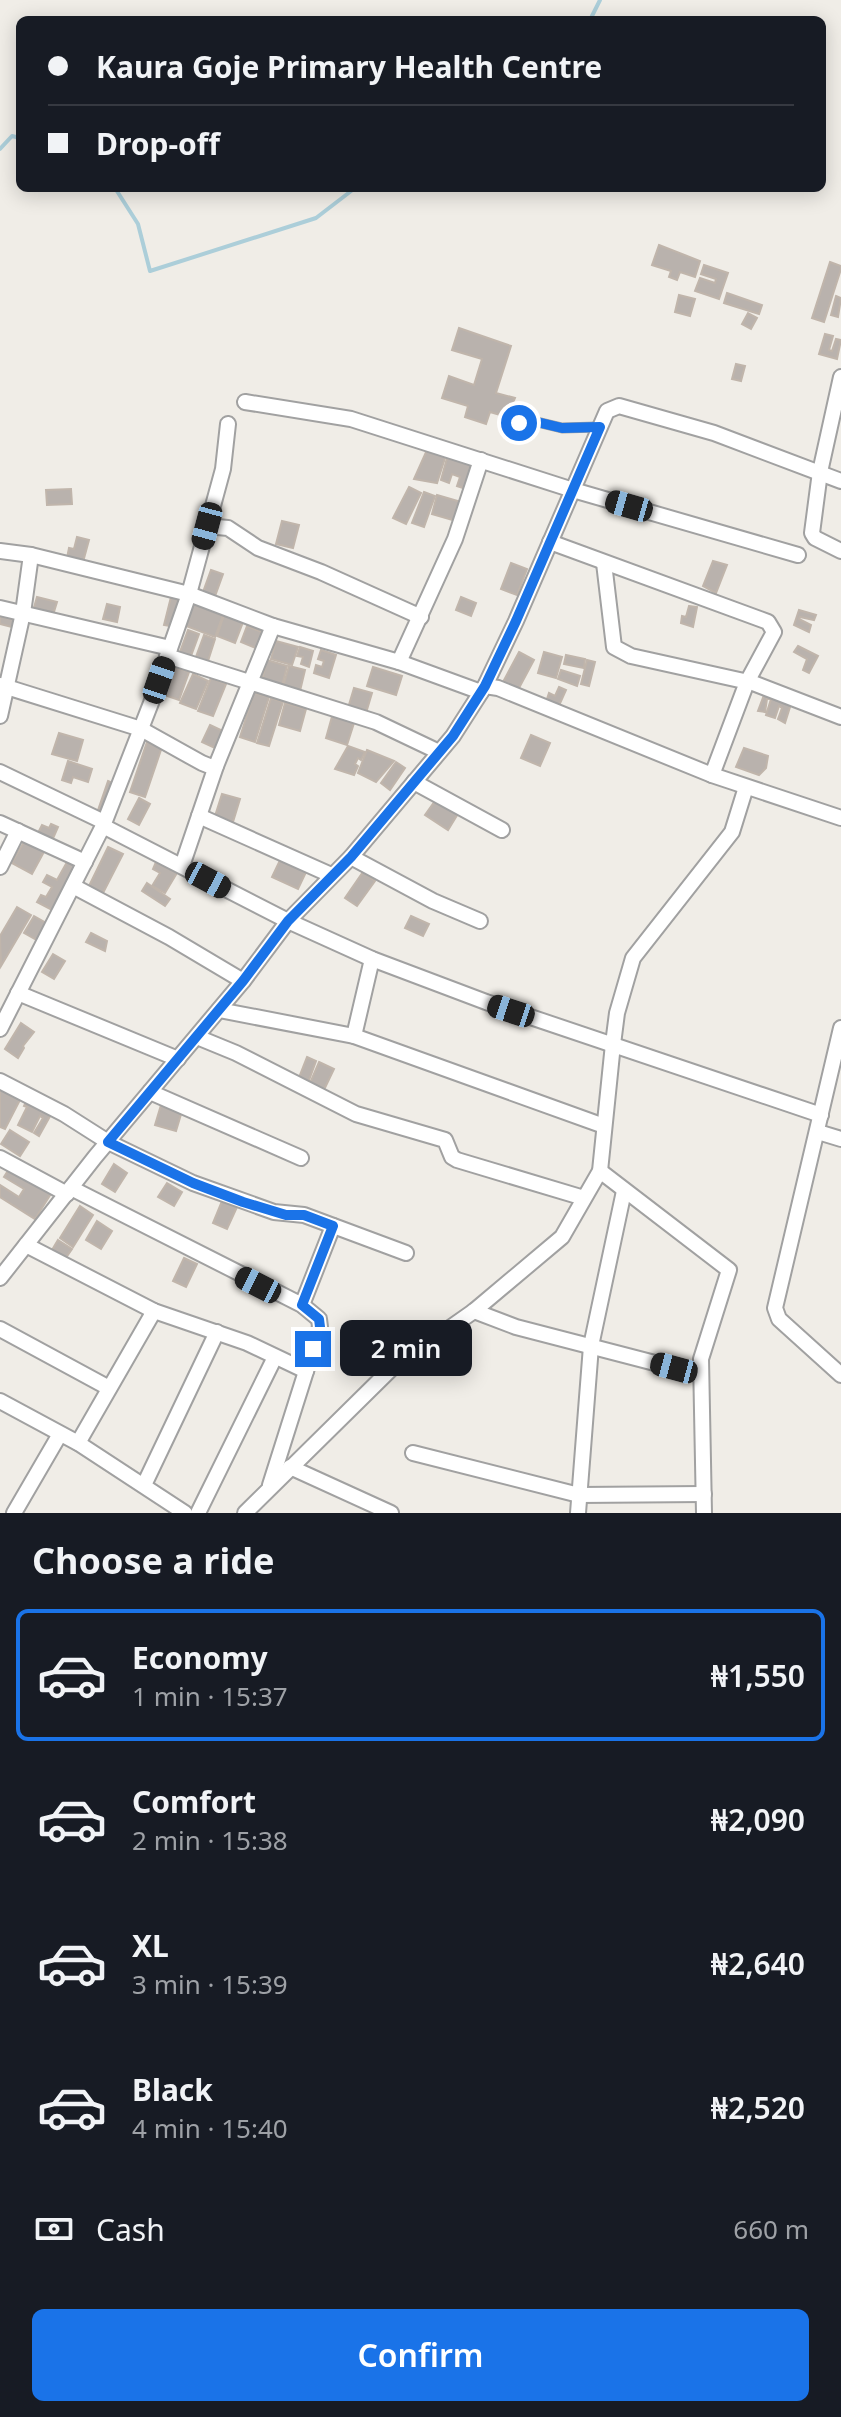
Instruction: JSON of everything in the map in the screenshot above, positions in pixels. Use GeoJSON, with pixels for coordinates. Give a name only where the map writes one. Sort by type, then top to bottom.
{"type":"FeatureCollection","features":[{"type":"Feature","properties":{"kind":"street"},"geometry":{"type":"LineString","coordinates":[[841,377],[837,415],[820,472],[812,533],[815,538],[841,551]]}},
{"type":"Feature","properties":{"kind":"street"},"geometry":{"type":"LineString","coordinates":[[245,402],[351,419],[573,490],[798,555]]}},
{"type":"Feature","properties":{"kind":"street"},"geometry":{"type":"LineString","coordinates":[[1,1275],[243,981],[288,921],[351,857],[453,736],[483,689],[607,411],[619,406],[714,433],[841,481]]}},
{"type":"Feature","properties":{"kind":"street"},"geometry":{"type":"LineString","coordinates":[[0,1029],[104,824],[141,729],[189,594],[223,469],[228,424]]}},
{"type":"Feature","properties":{"kind":"street"},"geometry":{"type":"LineString","coordinates":[[399,662],[455,539],[481,460]]}},
{"type":"Feature","properties":{"kind":"street"},"geometry":{"type":"LineString","coordinates":[[207,526],[228,528],[258,548],[321,572],[421,617]]}},
{"type":"Feature","properties":{"kind":"street"},"geometry":{"type":"LineString","coordinates":[[550,542],[768,622],[774,632],[747,682],[712,775]]}},
{"type":"Feature","properties":{"kind":"street"},"geometry":{"type":"LineString","coordinates":[[0,551],[31,555],[189,594],[273,626],[483,689],[498,688],[712,775],[841,818]]}},
{"type":"Feature","properties":{"kind":"street"},"geometry":{"type":"LineString","coordinates":[[0,716],[4,686],[23,613],[31,555]]}},
{"type":"Feature","properties":{"kind":"street"},"geometry":{"type":"LineString","coordinates":[[604,563],[614,647],[618,651],[747,682],[841,717]]}},
{"type":"Feature","properties":{"kind":"street"},"geometry":{"type":"LineString","coordinates":[[0,608],[168,652],[249,682],[376,722],[439,752]]}},
{"type":"Feature","properties":{"kind":"street"},"geometry":{"type":"LineString","coordinates":[[182,866],[216,766],[273,626]]}},
{"type":"Feature","properties":{"kind":"street"},"geometry":{"type":"LineString","coordinates":[[4,686],[141,729],[202,763],[216,766]]}},
{"type":"Feature","properties":{"kind":"street"},"geometry":{"type":"LineString","coordinates":[[0,772],[288,921],[372,959],[486,1002],[821,1115]]}},
{"type":"Feature","properties":{"kind":"street"},"geometry":{"type":"LineString","coordinates":[[414,782],[502,830]]}},
{"type":"Feature","properties":{"kind":"street"},"geometry":{"type":"LineString","coordinates":[[245,1513],[390,1370],[474,1311],[562,1237],[600,1171],[617,1013],[633,958],[732,832],[746,787]]}},
{"type":"Feature","properties":{"kind":"street"},"geometry":{"type":"LineString","coordinates":[[199,816],[331,875]]}},
{"type":"Feature","properties":{"kind":"street"},"geometry":{"type":"LineString","coordinates":[[0,823],[85,862]]}},
{"type":"Feature","properties":{"kind":"street"},"geometry":{"type":"LineString","coordinates":[[0,867],[18,831]]}},
{"type":"Feature","properties":{"kind":"street"},"geometry":{"type":"LineString","coordinates":[[351,857],[433,901],[480,921]]}},
{"type":"Feature","properties":{"kind":"street"},"geometry":{"type":"LineString","coordinates":[[73,886],[243,981]]}},
{"type":"Feature","properties":{"kind":"street"},"geometry":{"type":"LineString","coordinates":[[354,1036],[372,959]]}},
{"type":"Feature","properties":{"kind":"street"},"geometry":{"type":"LineString","coordinates":[[18,993],[178,1059]]}},
{"type":"Feature","properties":{"kind":"street"},"geometry":{"type":"LineString","coordinates":[[219,1010],[354,1036],[604,1126]]}},
{"type":"Feature","properties":{"kind":"street"},"geometry":{"type":"LineString","coordinates":[[840,1033],[775,1308],[779,1319],[837,1371],[841,1352]]}},
{"type":"Feature","properties":{"kind":"street"},"geometry":{"type":"LineString","coordinates":[[197,1037],[236,1053],[356,1114],[445,1140],[452,1157],[457,1160],[584,1198]]}},
{"type":"Feature","properties":{"kind":"street"},"geometry":{"type":"LineString","coordinates":[[0,1081],[64,1114],[108,1142],[193,1183],[286,1215],[304,1215],[406,1253]]}},
{"type":"Feature","properties":{"kind":"street"},"geometry":{"type":"LineString","coordinates":[[150,1092],[301,1158]]}},
{"type":"Feature","properties":{"kind":"street"},"geometry":{"type":"LineString","coordinates":[[818,1132],[841,1139]]}},
{"type":"Feature","properties":{"kind":"street"},"geometry":{"type":"LineString","coordinates":[[0,1158],[302,1305],[319,1319],[320,1327],[269,1489]]}},
{"type":"Feature","properties":{"kind":"street"},"geometry":{"type":"LineString","coordinates":[[600,1171],[729,1270],[701,1359],[704,1513]]}},
{"type":"Feature","properties":{"kind":"street"},"geometry":{"type":"LineString","coordinates":[[578,1513],[591,1346],[624,1191]]}},
{"type":"Feature","properties":{"kind":"street"},"geometry":{"type":"LineString","coordinates":[[302,1305],[333,1226]]}},
{"type":"Feature","properties":{"kind":"street"},"geometry":{"type":"LineString","coordinates":[[26,1245],[154,1311],[217,1332],[306,1371]]}},
{"type":"Feature","properties":{"kind":"street"},"geometry":{"type":"LineString","coordinates":[[78,1443],[154,1311]]}},
{"type":"Feature","properties":{"kind":"street"},"geometry":{"type":"LineString","coordinates":[[474,1311],[516,1327],[701,1375]]}},
{"type":"Feature","properties":{"kind":"street"},"geometry":{"type":"LineString","coordinates":[[0,1329],[109,1388]]}},
{"type":"Feature","properties":{"kind":"street"},"geometry":{"type":"LineString","coordinates":[[144,1485],[217,1332]]}},
{"type":"Feature","properties":{"kind":"street"},"geometry":{"type":"LineString","coordinates":[[198,1513],[275,1357]]}},
{"type":"Feature","properties":{"kind":"street"},"geometry":{"type":"LineString","coordinates":[[2,1407],[78,1443],[185,1513]]}},
{"type":"Feature","properties":{"kind":"street"},"geometry":{"type":"LineString","coordinates":[[14,1513],[60,1434]]}},
{"type":"Feature","properties":{"kind":"street"},"geometry":{"type":"LineString","coordinates":[[413,1453],[579,1495],[704,1494]]}},
{"type":"Feature","properties":{"kind":"street"},"geometry":{"type":"LineString","coordinates":[[290,1467],[391,1513]]}},
{"type":"Feature","properties":{"kind":"lane"},"geometry":{"type":"LineString","coordinates":[[519,423],[537,422],[562,428],[600,427]]}},
{"type":"Feature","properties":{"kind":"building"},"geometry":{"type":"Polygon","coordinates":[[[659,245],[700,261],[695,277],[680,272],[677,280],[669,277],[671,271],[652,265],[659,245]]]}},
{"type":"Feature","properties":{"kind":"building"},"geometry":{"type":"Polygon","coordinates":[[[830,262],[841,266],[841,269],[824,322],[812,318],[830,262]]]}},
{"type":"Feature","properties":{"kind":"building"},"geometry":{"type":"Polygon","coordinates":[[[704,265],[728,273],[719,299],[695,291],[700,278],[715,283],[716,279],[701,274],[704,265]]]}},
{"type":"Feature","properties":{"kind":"building"},"geometry":{"type":"Polygon","coordinates":[[[727,293],[762,305],[759,314],[724,303],[727,293]]]}},
{"type":"Feature","properties":{"kind":"building"},"geometry":{"type":"Polygon","coordinates":[[[679,295],[695,299],[690,316],[675,312],[679,295]]]}},
{"type":"Feature","properties":{"kind":"building"},"geometry":{"type":"Polygon","coordinates":[[[836,296],[841,298],[838,317],[831,315],[836,296]]]}},
{"type":"Feature","properties":{"kind":"building"},"geometry":{"type":"Polygon","coordinates":[[[748,313],[757,318],[751,329],[742,324],[748,313]]]}},
{"type":"Feature","properties":{"kind":"building"},"geometry":{"type":"Polygon","coordinates":[[[459,328],[511,346],[496,393],[515,398],[507,417],[490,412],[486,424],[465,417],[468,406],[442,398],[449,376],[474,385],[482,359],[452,350],[459,328]]]}},
{"type":"Feature","properties":{"kind":"building"},"geometry":{"type":"Polygon","coordinates":[[[825,334],[833,336],[829,350],[832,351],[836,339],[841,340],[837,359],[819,354],[825,334]]]}},
{"type":"Feature","properties":{"kind":"building"},"geometry":{"type":"Polygon","coordinates":[[[736,364],[745,366],[741,381],[732,379],[736,364]]]}},
{"type":"Feature","properties":{"kind":"building"},"geometry":{"type":"Polygon","coordinates":[[[427,450],[446,455],[437,483],[414,479],[427,450]]]}},
{"type":"Feature","properties":{"kind":"building"},"geometry":{"type":"Polygon","coordinates":[[[447,458],[475,466],[469,490],[457,486],[460,477],[452,474],[449,483],[441,480],[447,458]]]}},
{"type":"Feature","properties":{"kind":"building"},"geometry":{"type":"Polygon","coordinates":[[[409,487],[421,493],[406,524],[393,518],[409,487]]]}},
{"type":"Feature","properties":{"kind":"building"},"geometry":{"type":"Polygon","coordinates":[[[71,489],[72,504],[47,505],[46,490],[71,489]]]}},
{"type":"Feature","properties":{"kind":"building"},"geometry":{"type":"Polygon","coordinates":[[[424,492],[435,496],[424,527],[412,523],[424,492]]]}},
{"type":"Feature","properties":{"kind":"building"},"geometry":{"type":"Polygon","coordinates":[[[437,495],[461,502],[456,521],[432,514],[437,495]]]}},
{"type":"Feature","properties":{"kind":"building"},"geometry":{"type":"Polygon","coordinates":[[[282,521],[299,525],[293,548],[276,544],[282,521]]]}},
{"type":"Feature","properties":{"kind":"building"},"geometry":{"type":"Polygon","coordinates":[[[77,537],[89,540],[83,562],[67,558],[69,548],[74,549],[77,537]]]}},
{"type":"Feature","properties":{"kind":"building"},"geometry":{"type":"Polygon","coordinates":[[[713,561],[727,565],[716,593],[703,586],[713,561]]]}},
{"type":"Feature","properties":{"kind":"building"},"geometry":{"type":"Polygon","coordinates":[[[511,563],[527,569],[517,595],[501,589],[511,563]]]}},
{"type":"Feature","properties":{"kind":"building"},"geometry":{"type":"Polygon","coordinates":[[[211,570],[223,574],[214,599],[202,595],[211,570]]]}},
{"type":"Feature","properties":{"kind":"building"},"geometry":{"type":"Polygon","coordinates":[[[37,597],[57,602],[53,615],[33,611],[37,597]]]}},
{"type":"Feature","properties":{"kind":"building"},"geometry":{"type":"Polygon","coordinates":[[[171,597],[182,600],[176,627],[164,625],[171,597]]]}},
{"type":"Feature","properties":{"kind":"building"},"geometry":{"type":"Polygon","coordinates":[[[461,597],[476,603],[471,616],[456,610],[461,597]]]}},
{"type":"Feature","properties":{"kind":"building"},"geometry":{"type":"Polygon","coordinates":[[[107,604],[120,607],[117,622],[103,619],[107,604]]]}},
{"type":"Feature","properties":{"kind":"building"},"geometry":{"type":"Polygon","coordinates":[[[193,604],[223,615],[215,637],[186,626],[193,604]]]}},
{"type":"Feature","properties":{"kind":"building"},"geometry":{"type":"Polygon","coordinates":[[[689,606],[697,607],[693,627],[681,623],[689,606]]]}},
{"type":"Feature","properties":{"kind":"building"},"geometry":{"type":"Polygon","coordinates":[[[799,610],[816,615],[814,620],[799,619],[811,625],[809,632],[794,625],[799,610]]]}},
{"type":"Feature","properties":{"kind":"building"},"geometry":{"type":"Polygon","coordinates":[[[224,615],[243,622],[235,643],[217,636],[224,615]]]}},
{"type":"Feature","properties":{"kind":"building"},"geometry":{"type":"Polygon","coordinates":[[[0,616],[18,621],[16,628],[0,624],[0,616]]]}},
{"type":"Feature","properties":{"kind":"building"},"geometry":{"type":"Polygon","coordinates":[[[247,626],[264,633],[258,649],[241,642],[247,626]]]}},
{"type":"Feature","properties":{"kind":"building"},"geometry":{"type":"Polygon","coordinates":[[[188,630],[199,634],[191,656],[180,652],[188,630]]]}},
{"type":"Feature","properties":{"kind":"building"},"geometry":{"type":"Polygon","coordinates":[[[204,635],[215,639],[208,661],[196,657],[204,635]]]}},
{"type":"Feature","properties":{"kind":"building"},"geometry":{"type":"Polygon","coordinates":[[[276,641],[298,647],[292,665],[271,659],[276,641]]]}},
{"type":"Feature","properties":{"kind":"building"},"geometry":{"type":"Polygon","coordinates":[[[798,646],[818,656],[809,673],[803,670],[807,659],[794,652],[798,646]]]}},
{"type":"Feature","properties":{"kind":"building"},"geometry":{"type":"Polygon","coordinates":[[[300,647],[313,651],[309,667],[301,664],[303,657],[297,656],[300,647]]]}},
{"type":"Feature","properties":{"kind":"building"},"geometry":{"type":"Polygon","coordinates":[[[321,650],[336,655],[329,678],[314,673],[316,665],[322,667],[324,661],[318,659],[321,650]]]}},
{"type":"Feature","properties":{"kind":"building"},"geometry":{"type":"Polygon","coordinates":[[[519,652],[534,660],[518,690],[503,682],[519,652]]]}},
{"type":"Feature","properties":{"kind":"building"},"geometry":{"type":"Polygon","coordinates":[[[544,652],[562,657],[556,678],[538,673],[544,652]]]}},
{"type":"Feature","properties":{"kind":"building"},"geometry":{"type":"Polygon","coordinates":[[[566,655],[585,659],[584,668],[564,664],[566,655]]]}},
{"type":"Feature","properties":{"kind":"building"},"geometry":{"type":"Polygon","coordinates":[[[267,660],[287,666],[282,686],[262,680],[267,660]]]}},
{"type":"Feature","properties":{"kind":"building"},"geometry":{"type":"Polygon","coordinates":[[[587,660],[595,662],[589,686],[581,684],[587,660]]]}},
{"type":"Feature","properties":{"kind":"building"},"geometry":{"type":"Polygon","coordinates":[[[289,666],[305,670],[300,691],[283,687],[289,666]]]}},
{"type":"Feature","properties":{"kind":"building"},"geometry":{"type":"Polygon","coordinates":[[[175,667],[189,672],[179,700],[164,695],[175,667]]]}},
{"type":"Feature","properties":{"kind":"building"},"geometry":{"type":"Polygon","coordinates":[[[373,667],[402,676],[396,695],[367,686],[373,667]]]}},
{"type":"Feature","properties":{"kind":"building"},"geometry":{"type":"Polygon","coordinates":[[[561,670],[580,676],[577,686],[558,679],[561,670]]]}},
{"type":"Feature","properties":{"kind":"building"},"geometry":{"type":"Polygon","coordinates":[[[193,674],[208,681],[196,709],[180,703],[193,674]]]}},
{"type":"Feature","properties":{"kind":"building"},"geometry":{"type":"Polygon","coordinates":[[[211,678],[226,684],[213,716],[198,711],[211,678]]]}},
{"type":"Feature","properties":{"kind":"building"},"geometry":{"type":"Polygon","coordinates":[[[559,687],[566,690],[558,708],[546,702],[549,693],[555,696],[559,687]]]}},
{"type":"Feature","properties":{"kind":"building"},"geometry":{"type":"Polygon","coordinates":[[[354,688],[372,693],[366,713],[348,708],[354,688]]]}},
{"type":"Feature","properties":{"kind":"building"},"geometry":{"type":"Polygon","coordinates":[[[254,693],[269,697],[255,742],[240,737],[254,693]]]}},
{"type":"Feature","properties":{"kind":"building"},"geometry":{"type":"Polygon","coordinates":[[[764,695],[791,704],[785,723],[778,719],[782,708],[779,706],[775,718],[766,715],[771,699],[767,699],[765,712],[758,711],[764,695]]]}},
{"type":"Feature","properties":{"kind":"building"},"geometry":{"type":"Polygon","coordinates":[[[271,698],[283,702],[269,746],[257,743],[271,698]]]}},
{"type":"Feature","properties":{"kind":"building"},"geometry":{"type":"Polygon","coordinates":[[[285,703],[306,709],[300,731],[279,725],[285,703]]]}},
{"type":"Feature","properties":{"kind":"building"},"geometry":{"type":"Polygon","coordinates":[[[333,713],[355,720],[347,745],[326,738],[333,713]]]}},
{"type":"Feature","properties":{"kind":"building"},"geometry":{"type":"Polygon","coordinates":[[[210,725],[225,732],[217,749],[202,742],[210,725]]]}},
{"type":"Feature","properties":{"kind":"building"},"geometry":{"type":"Polygon","coordinates":[[[59,733],[83,740],[77,761],[52,754],[59,733]]]}},
{"type":"Feature","properties":{"kind":"building"},"geometry":{"type":"Polygon","coordinates":[[[531,735],[550,743],[540,766],[521,758],[531,735]]]}},
{"type":"Feature","properties":{"kind":"building"},"geometry":{"type":"Polygon","coordinates":[[[147,742],[162,747],[145,797],[130,792],[147,742]]]}},
{"type":"Feature","properties":{"kind":"building"},"geometry":{"type":"Polygon","coordinates":[[[348,746],[365,752],[355,764],[358,766],[354,775],[335,769],[348,746]]]}},
{"type":"Feature","properties":{"kind":"building"},"geometry":{"type":"Polygon","coordinates":[[[744,748],[768,756],[766,768],[759,775],[736,767],[744,748]]]}},
{"type":"Feature","properties":{"kind":"building"},"geometry":{"type":"Polygon","coordinates":[[[367,750],[394,761],[376,782],[358,773],[367,750]]]}},
{"type":"Feature","properties":{"kind":"building"},"geometry":{"type":"Polygon","coordinates":[[[68,761],[92,769],[88,782],[73,777],[71,783],[62,780],[68,761]]]}},
{"type":"Feature","properties":{"kind":"building"},"geometry":{"type":"Polygon","coordinates":[[[396,762],[405,768],[390,790],[381,783],[396,762]]]}},
{"type":"Feature","properties":{"kind":"building"},"geometry":{"type":"Polygon","coordinates":[[[108,781],[117,785],[106,816],[97,813],[108,781]]]}},
{"type":"Feature","properties":{"kind":"building"},"geometry":{"type":"Polygon","coordinates":[[[222,794],[240,799],[233,822],[215,816],[222,794]]]}},
{"type":"Feature","properties":{"kind":"building"},"geometry":{"type":"Polygon","coordinates":[[[139,798],[150,804],[139,825],[128,819],[139,798]]]}},
{"type":"Feature","properties":{"kind":"building"},"geometry":{"type":"Polygon","coordinates":[[[437,798],[459,812],[448,830],[425,815],[437,798]]]}},
{"type":"Feature","properties":{"kind":"building"},"geometry":{"type":"Polygon","coordinates":[[[51,824],[58,827],[51,843],[36,837],[42,825],[49,828],[51,824]]]}},
{"type":"Feature","properties":{"kind":"building"},"geometry":{"type":"Polygon","coordinates":[[[25,840],[45,850],[32,874],[12,863],[25,840]]]}},
{"type":"Feature","properties":{"kind":"building"},"geometry":{"type":"Polygon","coordinates":[[[108,847],[123,854],[102,895],[88,888],[108,847]]]}},
{"type":"Feature","properties":{"kind":"building"},"geometry":{"type":"Polygon","coordinates":[[[281,858],[307,870],[298,889],[272,877],[281,858]]]}},
{"type":"Feature","properties":{"kind":"building"},"geometry":{"type":"Polygon","coordinates":[[[67,862],[77,867],[52,910],[37,902],[41,895],[46,897],[52,887],[43,882],[47,875],[57,880],[67,862]]]}},
{"type":"Feature","properties":{"kind":"building"},"geometry":{"type":"Polygon","coordinates":[[[156,862],[177,873],[165,893],[152,886],[160,873],[153,869],[156,862]]]}},
{"type":"Feature","properties":{"kind":"building"},"geometry":{"type":"Polygon","coordinates":[[[363,872],[375,881],[357,906],[345,898],[363,872]]]}},
{"type":"Feature","properties":{"kind":"building"},"geometry":{"type":"Polygon","coordinates":[[[147,883],[170,899],[165,906],[142,891],[147,883]]]}},
{"type":"Feature","properties":{"kind":"building"},"geometry":{"type":"Polygon","coordinates":[[[17,907],[31,915],[1,966],[0,936],[17,907]]]}},
{"type":"Feature","properties":{"kind":"building"},"geometry":{"type":"Polygon","coordinates":[[[34,916],[50,925],[40,942],[24,933],[34,916]]]}},
{"type":"Feature","properties":{"kind":"building"},"geometry":{"type":"Polygon","coordinates":[[[411,916],[429,924],[423,936],[405,928],[411,916]]]}},
{"type":"Feature","properties":{"kind":"building"},"geometry":{"type":"Polygon","coordinates":[[[91,933],[107,941],[105,951],[86,942],[91,933]]]}},
{"type":"Feature","properties":{"kind":"building"},"geometry":{"type":"Polygon","coordinates":[[[53,954],[65,961],[54,979],[42,972],[53,954]]]}},
{"type":"Feature","properties":{"kind":"building"},"geometry":{"type":"Polygon","coordinates":[[[21,1023],[34,1032],[18,1058],[5,1049],[21,1023]]]}},
{"type":"Feature","properties":{"kind":"building"},"geometry":{"type":"Polygon","coordinates":[[[307,1057],[316,1061],[308,1083],[298,1080],[307,1057]]]}},
{"type":"Feature","properties":{"kind":"building"},"geometry":{"type":"Polygon","coordinates":[[[319,1062],[334,1069],[324,1090],[310,1083],[319,1062]]]}},
{"type":"Feature","properties":{"kind":"building"},"geometry":{"type":"Polygon","coordinates":[[[0,1088],[21,1098],[5,1129],[0,1127],[0,1088]]]}},
{"type":"Feature","properties":{"kind":"building"},"geometry":{"type":"Polygon","coordinates":[[[28,1098],[53,1111],[39,1136],[34,1133],[43,1118],[40,1116],[32,1132],[18,1125],[28,1098]]]}},
{"type":"Feature","properties":{"kind":"building"},"geometry":{"type":"Polygon","coordinates":[[[161,1105],[182,1111],[176,1131],[155,1125],[161,1105]]]}},
{"type":"Feature","properties":{"kind":"building"},"geometry":{"type":"Polygon","coordinates":[[[10,1130],[29,1142],[20,1156],[1,1144],[10,1130]]]}},
{"type":"Feature","properties":{"kind":"building"},"geometry":{"type":"Polygon","coordinates":[[[114,1164],[127,1173],[115,1192],[102,1184],[114,1164]]]}},
{"type":"Feature","properties":{"kind":"building"},"geometry":{"type":"Polygon","coordinates":[[[11,1166],[52,1192],[35,1219],[0,1197],[0,1185],[19,1197],[24,1189],[4,1177],[11,1166]]]}},
{"type":"Feature","properties":{"kind":"building"},"geometry":{"type":"Polygon","coordinates":[[[167,1183],[182,1192],[174,1206],[158,1197],[167,1183]]]}},
{"type":"Feature","properties":{"kind":"building"},"geometry":{"type":"Polygon","coordinates":[[[222,1201],[237,1207],[227,1229],[213,1223],[222,1201]]]}},
{"type":"Feature","properties":{"kind":"building"},"geometry":{"type":"Polygon","coordinates":[[[80,1206],[93,1215],[73,1247],[60,1238],[80,1206]]]}},
{"type":"Feature","properties":{"kind":"building"},"geometry":{"type":"Polygon","coordinates":[[[97,1221],[112,1231],[101,1249],[86,1240],[97,1221]]]}},
{"type":"Feature","properties":{"kind":"building"},"geometry":{"type":"Polygon","coordinates":[[[58,1240],[72,1249],[65,1259],[52,1250],[58,1240]]]}},
{"type":"Feature","properties":{"kind":"building"},"geometry":{"type":"Polygon","coordinates":[[[184,1258],[197,1264],[186,1287],[173,1281],[184,1258]]]}},
{"type":"Feature","properties":{"kind":"waterway"},"geometry":{"type":"LineString","coordinates":[[592,16],[600,0]]}},
{"type":"Feature","properties":{"kind":"waterway"},"geometry":{"type":"LineString","coordinates":[[0,149],[12,136],[16,137]]}},
{"type":"Feature","properties":{"kind":"waterway"},"geometry":{"type":"LineString","coordinates":[[118,192],[138,224],[150,271],[316,218],[350,192]]}},
{"type":"Feature","properties":{"kind":"route"},"geometry":{"type":"LineString","coordinates":[[313,1349],[320,1327],[319,1319],[302,1305],[333,1226],[304,1215],[286,1215],[243,1202],[193,1183],[108,1142],[243,981],[288,921],[351,857],[453,736],[485,686],[600,427],[562,428],[537,422],[519,423]]}}]}
